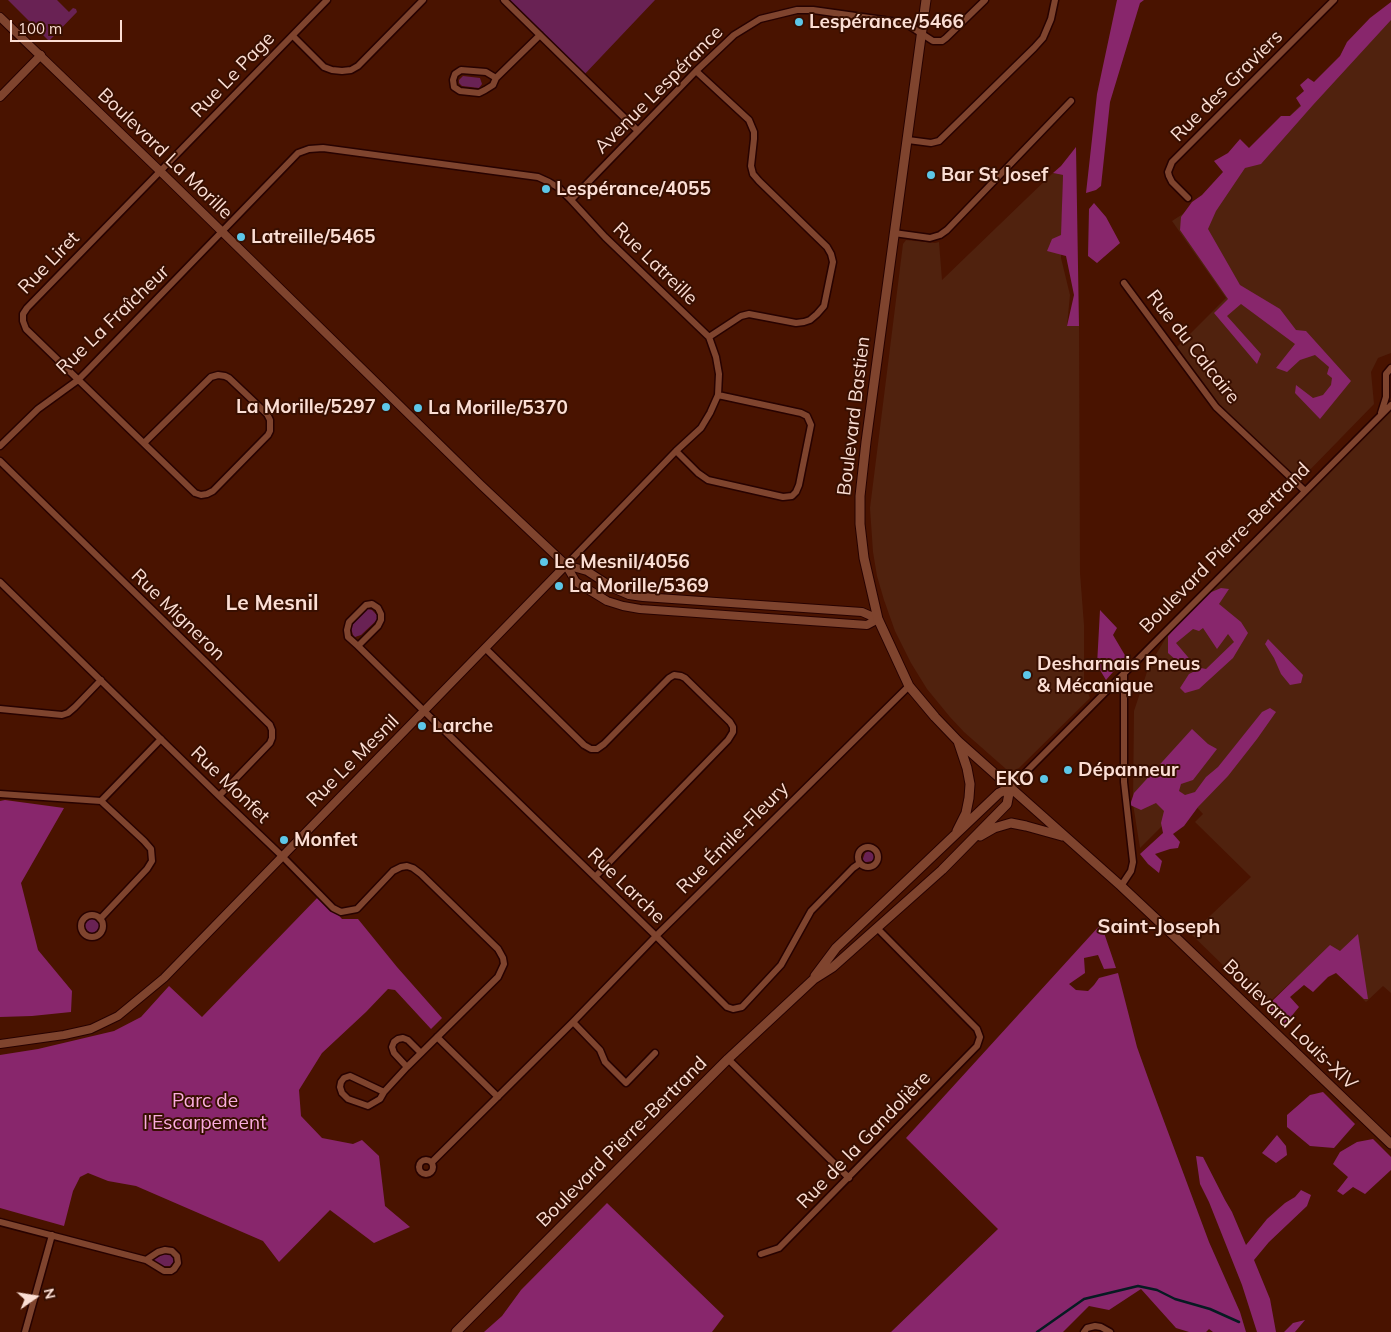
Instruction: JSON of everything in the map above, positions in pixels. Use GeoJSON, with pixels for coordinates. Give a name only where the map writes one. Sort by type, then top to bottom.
{"type":"FeatureCollection","features":[{"type":"Feature","properties":{"kind":"main road","name":"Boulevard Bastien"},"geometry":{"type":"LineString","coordinates":[[926,0],[864,455],[860,496],[860,524],[864,558],[878,618],[909,686],[958,741],[1010,788]]}},
{"type":"Feature","properties":{"kind":"main road"},"geometry":{"type":"LineString","coordinates":[[953,838],[966,813],[970,791],[967,768],[958,741]]}},
{"type":"Feature","properties":{"kind":"main road","name":"Boulevard Louis-XIV"},"geometry":{"type":"LineString","coordinates":[[1010,788],[1121,886],[1391,1144]]}},
{"type":"Feature","properties":{"kind":"main road","name":"Boulevard Pierre-Bertrand"},"geometry":{"type":"LineString","coordinates":[[456,1332],[728,1060],[814,978],[836,948],[999,793],[1010,788]]}},
{"type":"Feature","properties":{"kind":"main road","name":"Boulevard Pierre-Bertrand"},"geometry":{"type":"LineString","coordinates":[[814,978],[833,967],[942,870],[1007,804],[1010,788]]}},
{"type":"Feature","properties":{"kind":"main road"},"geometry":{"type":"LineString","coordinates":[[969,842],[994,828],[1010,823],[1066,837]]}},
{"type":"Feature","properties":{"kind":"street","name":"Rue Le Page"},"geometry":{"type":"LineString","coordinates":[[160,171],[327,0]]}},
{"type":"Feature","properties":{"kind":"street"},"geometry":{"type":"LineString","coordinates":[[293,36],[324,67],[332,70],[351,70],[358,66],[424,0]]}},
{"type":"Feature","properties":{"kind":"street"},"geometry":{"type":"LineString","coordinates":[[504,0],[638,131]]}},
{"type":"Feature","properties":{"kind":"street"},"geometry":{"type":"LineString","coordinates":[[921,35],[933,41],[942,41],[984,0]]}},
{"type":"Feature","properties":{"kind":"street"},"geometry":{"type":"LineString","coordinates":[[908,140],[931,143],[939,140],[1043,38],[1051,19],[1055,0]]}},
{"type":"Feature","properties":{"kind":"street","name":"Rue des Graviers"},"geometry":{"type":"LineString","coordinates":[[1188,198],[1172,182],[1169,176],[1168,172],[1172,162],[1334,0]]}},
{"type":"Feature","properties":{"kind":"street","name":"Avenue Lespérance"},"geometry":{"type":"LineString","coordinates":[[571,200],[696,71],[734,35],[760,20],[797,10],[813,10],[905,23],[921,35]]}},
{"type":"Feature","properties":{"kind":"street","name":"Boulevard La Morille"},"geometry":{"type":"LineString","coordinates":[[0,17],[477,482],[566,565],[576,582],[608,600],[640,609],[867,625],[878,618]]}},
{"type":"Feature","properties":{"kind":"street"},"geometry":{"type":"LineString","coordinates":[[496,78],[486,72],[462,70],[455,74],[453,80],[454,87],[460,91],[479,93],[493,85],[496,78],[540,35]]}},
{"type":"Feature","properties":{"kind":"street"},"geometry":{"type":"LineString","coordinates":[[0,97],[40,55]]}},
{"type":"Feature","properties":{"kind":"street"},"geometry":{"type":"LineString","coordinates":[[696,71],[749,120],[754,132],[751,166],[753,174],[827,247],[831,254],[832,262],[824,306],[810,320],[796,323],[749,314],[741,316],[709,337]]}},
{"type":"Feature","properties":{"kind":"street"},"geometry":{"type":"LineString","coordinates":[[894,233],[930,238],[936,237],[947,230],[1071,100]]}},
{"type":"Feature","properties":{"kind":"street","name":"Rue Latreille"},"geometry":{"type":"LineString","coordinates":[[222,232],[298,153],[309,149],[323,148],[538,177],[559,188],[605,237],[709,337],[716,357],[719,374],[718,394],[701,428],[676,451],[566,565]]}},
{"type":"Feature","properties":{"kind":"street","name":"Rue Liret"},"geometry":{"type":"LineString","coordinates":[[78,380],[26,329],[23,322],[23,314],[160,171]]}},
{"type":"Feature","properties":{"kind":"street","name":"Rue La Fraîcheur"},"geometry":{"type":"LineString","coordinates":[[0,446],[38,409],[78,380],[222,232]]}},
{"type":"Feature","properties":{"kind":"street","name":"Rue du Calcaire"},"geometry":{"type":"LineString","coordinates":[[1124,283],[1216,407],[1305,490]]}},
{"type":"Feature","properties":{"kind":"street","name":"Boulevard Pierre-Bertrand"},"geometry":{"type":"LineString","coordinates":[[1379,416],[1386,397],[1386,374],[1391,368]]}},
{"type":"Feature","properties":{"kind":"street"},"geometry":{"type":"LineString","coordinates":[[78,380],[195,493],[201,495],[208,494],[220,485],[268,435],[270,420],[229,378],[218,375],[211,377],[144,443]]}},
{"type":"Feature","properties":{"kind":"street"},"geometry":{"type":"LineString","coordinates":[[676,451],[698,474],[708,480],[783,497],[792,496],[796,492],[811,425],[807,416],[718,394]]}},
{"type":"Feature","properties":{"kind":"street","name":"Boulevard Pierre-Bertrand"},"geometry":{"type":"LineString","coordinates":[[1010,788],[1391,405]]}},
{"type":"Feature","properties":{"kind":"street","name":"Rue Migneron"},"geometry":{"type":"LineString","coordinates":[[0,461],[270,725],[272,738],[270,743],[219,796]]}},
{"type":"Feature","properties":{"kind":"street","name":"Boulevard La Morille"},"geometry":{"type":"LineString","coordinates":[[566,565],[587,571],[629,595],[862,612],[878,618]]}},
{"type":"Feature","properties":{"kind":"street","name":"Rue Le Mesnil"},"geometry":{"type":"LineString","coordinates":[[0,1044],[64,1036],[91,1029],[118,1016],[164,978],[566,565]]}},
{"type":"Feature","properties":{"kind":"street","name":"Rue Monfet"},"geometry":{"type":"LineString","coordinates":[[0,582],[333,908],[341,912],[357,909],[393,871],[407,866],[422,874],[498,949],[504,964],[498,977],[437,1037]]}},
{"type":"Feature","properties":{"kind":"street","name":"Rue Larche"},"geometry":{"type":"LineString","coordinates":[[358,646],[382,620],[378,608],[372,604],[366,605],[349,622],[348,637],[656,936],[726,1007],[734,1009],[742,1007],[782,965],[811,911],[860,863]]}},
{"type":"Feature","properties":{"kind":"street"},"geometry":{"type":"LineString","coordinates":[[485,648],[584,746],[591,749],[597,749],[604,744],[669,678],[674,676],[686,678],[733,727],[733,732],[728,740],[595,877]]}},
{"type":"Feature","properties":{"kind":"street"},"geometry":{"type":"LineString","coordinates":[[1121,886],[1131,871],[1133,862],[1124,782],[1124,673]]}},
{"type":"Feature","properties":{"kind":"street"},"geometry":{"type":"LineString","coordinates":[[0,709],[68,713],[101,680]]}},
{"type":"Feature","properties":{"kind":"street","name":"Rue Émile-Fleury"},"geometry":{"type":"LineString","coordinates":[[432,1162],[573,1022],[656,936],[909,686]]}},
{"type":"Feature","properties":{"kind":"street"},"geometry":{"type":"LineString","coordinates":[[101,801],[161,739]]}},
{"type":"Feature","properties":{"kind":"street"},"geometry":{"type":"LineString","coordinates":[[0,794],[101,801],[151,849],[152,861],[147,869],[100,919]]}},
{"type":"Feature","properties":{"kind":"street","name":"Rue de la Gandolière"},"geometry":{"type":"LineString","coordinates":[[761,1254],[779,1248],[977,1046],[980,1037],[977,1029],[877,928]]}},
{"type":"Feature","properties":{"kind":"street"},"geometry":{"type":"LineString","coordinates":[[573,1022],[600,1050],[605,1062],[626,1082],[655,1053]]}},
{"type":"Feature","properties":{"kind":"street"},"geometry":{"type":"LineString","coordinates":[[384,1092],[350,1076],[344,1078],[340,1087],[342,1093],[348,1099],[368,1106],[380,1099],[384,1092],[437,1037],[498,1097]]}},
{"type":"Feature","properties":{"kind":"street"},"geometry":{"type":"LineString","coordinates":[[407,1067],[394,1053],[392,1047],[394,1042],[403,1038],[408,1040],[421,1053]]}},
{"type":"Feature","properties":{"kind":"street"},"geometry":{"type":"LineString","coordinates":[[728,1060],[849,1178]]}},
{"type":"Feature","properties":{"kind":"street"},"geometry":{"type":"LineString","coordinates":[[0,1222],[146,1260],[161,1270],[168,1272],[174,1269],[178,1263],[177,1256],[168,1250],[158,1252],[146,1260]]}},
{"type":"Feature","properties":{"kind":"street"},"geometry":{"type":"LineString","coordinates":[[25,1332],[52,1235]]}},
{"type":"Feature","properties":{"kind":"street"},"geometry":{"type":"LineString","coordinates":[[1084,1332],[1087,1328],[1095,1326],[1101,1326],[1110,1332]]}},
{"type":"Feature","properties":{"kind":"shaded area"},"geometry":{"type":"Polygon","coordinates":[[[8,0],[57,0],[69,12],[73,8],[77,12],[49,41],[8,0]]]}},
{"type":"Feature","properties":{"kind":"shaded area"},"geometry":{"type":"Polygon","coordinates":[[[504,0],[655,0],[582,77],[504,0]]]}},
{"type":"Feature","properties":{"kind":"shaded area"},"geometry":{"type":"Polygon","coordinates":[[[1391,13],[1391,353],[1378,358],[1371,372],[1374,404],[1303,477],[1297,478],[1219,404],[1177,347],[1226,298],[1172,221],[1212,195],[1391,13]]]}},
{"type":"Feature","properties":{"kind":"shaded area"},"geometry":{"type":"Polygon","coordinates":[[[463,76],[480,78],[482,84],[479,88],[462,86],[459,80],[463,76]]]}},
{"type":"Feature","properties":{"kind":"shaded area"},"geometry":{"type":"Polygon","coordinates":[[[1053,173],[1063,175],[1061,258],[1070,295],[1067,326],[1079,326],[1080,573],[1084,625],[1084,683],[1090,698],[1019,768],[1012,771],[1006,769],[964,732],[927,689],[911,663],[895,631],[877,576],[873,552],[870,508],[903,244],[906,240],[939,242],[942,280],[1053,173]]]}},
{"type":"Feature","properties":{"kind":"shaded area"},"geometry":{"type":"Polygon","coordinates":[[[1391,406],[1391,993],[1383,986],[1366,1002],[1320,956],[1265,1006],[1191,934],[1251,877],[1195,822],[1203,814],[1189,799],[1140,848],[1133,804],[1134,711],[1149,666],[1167,636],[1391,406]]]}},
{"type":"Feature","properties":{"kind":"shaded area"},"geometry":{"type":"Polygon","coordinates":[[[367,609],[372,610],[377,615],[377,620],[361,635],[355,637],[351,628],[367,609]]]}},
{"type":"Feature","properties":{"kind":"shaded area"},"geometry":{"type":"Polygon","coordinates":[[[870,850],[874,853],[875,858],[872,861],[862,863],[865,853],[870,850]]]}},
{"type":"Feature","properties":{"kind":"shaded area"},"geometry":{"type":"Polygon","coordinates":[[[92,915],[102,917],[103,926],[100,933],[93,937],[85,934],[81,926],[83,920],[92,915]]]}},
{"type":"Feature","properties":{"kind":"shaded area"},"geometry":{"type":"Polygon","coordinates":[[[166,1253],[174,1258],[170,1266],[163,1266],[152,1260],[166,1253]]]}},
{"type":"Feature","properties":{"kind":"green space"},"geometry":{"type":"Polygon","coordinates":[[[1117,0],[1144,0],[1140,3],[1110,102],[1101,186],[1096,190],[1086,193],[1097,94],[1117,0]]]}},
{"type":"Feature","properties":{"kind":"green space"},"geometry":{"type":"Polygon","coordinates":[[[1391,2],[1391,20],[1261,164],[1245,168],[1216,211],[1208,229],[1240,285],[1280,309],[1296,330],[1306,331],[1351,381],[1320,419],[1295,393],[1296,385],[1313,398],[1323,395],[1331,385],[1332,378],[1327,374],[1329,367],[1315,355],[1300,360],[1287,372],[1276,368],[1295,344],[1241,304],[1227,316],[1261,354],[1257,364],[1214,313],[1228,299],[1180,230],[1181,217],[1192,202],[1202,195],[1223,172],[1214,161],[1228,153],[1240,139],[1249,148],[1281,116],[1290,116],[1301,106],[1296,98],[1304,91],[1300,85],[1308,78],[1314,82],[1340,56],[1347,42],[1370,18],[1391,2]]]}},
{"type":"Feature","properties":{"kind":"green space"},"geometry":{"type":"Polygon","coordinates":[[[1076,147],[1079,326],[1067,326],[1074,295],[1066,256],[1047,251],[1052,239],[1061,235],[1063,175],[1053,173],[1076,147]]]}},
{"type":"Feature","properties":{"kind":"green space"},"geometry":{"type":"Polygon","coordinates":[[[1094,203],[1106,217],[1120,243],[1097,263],[1088,256],[1089,209],[1094,203]]]}},
{"type":"Feature","properties":{"kind":"green space"},"geometry":{"type":"Polygon","coordinates":[[[1221,588],[1229,589],[1219,604],[1241,622],[1248,633],[1233,658],[1199,689],[1185,693],[1180,688],[1189,674],[1201,668],[1206,669],[1234,642],[1228,634],[1217,649],[1203,628],[1199,631],[1193,629],[1176,643],[1193,663],[1186,669],[1168,653],[1168,636],[1186,614],[1209,593],[1221,588]]]}},
{"type":"Feature","properties":{"kind":"green space"},"geometry":{"type":"Polygon","coordinates":[[[1100,610],[1117,628],[1113,635],[1126,657],[1106,680],[1097,665],[1100,610]]]}},
{"type":"Feature","properties":{"kind":"green space"},"geometry":{"type":"Polygon","coordinates":[[[1268,639],[1303,675],[1301,683],[1290,685],[1281,674],[1265,644],[1268,639]]]}},
{"type":"Feature","properties":{"kind":"green space"},"geometry":{"type":"Polygon","coordinates":[[[1270,708],[1276,712],[1257,739],[1228,776],[1198,807],[1184,826],[1173,834],[1180,842],[1178,848],[1155,854],[1162,861],[1159,873],[1140,854],[1163,833],[1161,823],[1164,811],[1156,803],[1141,810],[1130,805],[1134,793],[1192,729],[1208,744],[1217,749],[1193,780],[1181,784],[1179,791],[1185,795],[1195,792],[1206,777],[1218,767],[1262,712],[1270,708]]]}},
{"type":"Feature","properties":{"kind":"green space"},"geometry":{"type":"Polygon","coordinates":[[[5,800],[64,808],[21,883],[38,950],[72,991],[71,1012],[0,1017],[0,801],[5,800]]]}},
{"type":"Feature","properties":{"kind":"green space","name":"Parc de l'Escarpement"},"geometry":{"type":"Polygon","coordinates":[[[320,895],[342,919],[358,919],[442,1018],[431,1029],[395,990],[388,989],[322,1053],[299,1090],[301,1116],[322,1138],[353,1144],[362,1140],[379,1156],[385,1206],[410,1227],[374,1243],[330,1210],[279,1262],[263,1241],[136,1186],[108,1181],[88,1173],[80,1177],[73,1191],[64,1226],[0,1208],[0,1055],[38,1049],[114,1031],[141,1017],[169,986],[202,1017],[320,895]]]}},
{"type":"Feature","properties":{"kind":"green space"},"geometry":{"type":"Polygon","coordinates":[[[1101,924],[1116,968],[1104,969],[1098,955],[1084,958],[1085,973],[1069,984],[1076,990],[1088,991],[1099,978],[1118,973],[1137,1047],[1209,1242],[1240,1312],[1246,1332],[1213,1332],[1209,1329],[1206,1332],[1189,1332],[1176,1328],[1141,1289],[1109,1310],[1089,1306],[1063,1332],[891,1332],[998,1229],[906,1138],[1101,924]]]}},
{"type":"Feature","properties":{"kind":"green space"},"geometry":{"type":"Polygon","coordinates":[[[1358,934],[1368,999],[1364,999],[1336,973],[1328,977],[1313,992],[1304,985],[1290,997],[1299,1007],[1285,1024],[1267,1006],[1330,945],[1340,951],[1358,934]]]}},
{"type":"Feature","properties":{"kind":"green space"},"geometry":{"type":"Polygon","coordinates":[[[1323,1092],[1355,1124],[1334,1148],[1310,1146],[1287,1127],[1287,1115],[1310,1095],[1323,1092]]]}},
{"type":"Feature","properties":{"kind":"green space"},"geometry":{"type":"Polygon","coordinates":[[[1277,1135],[1286,1146],[1287,1155],[1276,1163],[1262,1153],[1277,1135]]]}},
{"type":"Feature","properties":{"kind":"green space"},"geometry":{"type":"Polygon","coordinates":[[[1373,1139],[1391,1157],[1391,1170],[1365,1194],[1353,1187],[1343,1195],[1337,1191],[1348,1177],[1333,1164],[1340,1152],[1357,1142],[1373,1139]]]}},
{"type":"Feature","properties":{"kind":"green space"},"geometry":{"type":"Polygon","coordinates":[[[1196,1156],[1203,1157],[1232,1212],[1246,1245],[1267,1219],[1301,1190],[1311,1195],[1307,1206],[1269,1242],[1254,1260],[1270,1299],[1276,1332],[1257,1332],[1242,1285],[1200,1184],[1196,1156]]]}},
{"type":"Feature","properties":{"kind":"green space"},"geometry":{"type":"Polygon","coordinates":[[[607,1203],[724,1316],[712,1332],[484,1332],[502,1316],[521,1290],[607,1203]]]}},
{"type":"Feature","properties":{"kind":"green space"},"geometry":{"type":"Polygon","coordinates":[[[1305,1320],[1295,1332],[1284,1332],[1293,1323],[1305,1320]]]}},
{"type":"Feature","properties":{"kind":"waterway"},"geometry":{"type":"LineString","coordinates":[[1037,1332],[1084,1299],[1138,1286],[1157,1290],[1175,1299],[1210,1309],[1239,1322]]}},
{"type":"Feature","properties":{"kind":"place","name":"Lespérance/5466"},"geometry":{"type":"Point","coordinates":[799,22]}},
{"type":"Feature","properties":{"kind":"place","name":"Bar St Josef"},"geometry":{"type":"Point","coordinates":[931,175]}},
{"type":"Feature","properties":{"kind":"place","name":"Lespérance/4055"},"geometry":{"type":"Point","coordinates":[546,189]}},
{"type":"Feature","properties":{"kind":"place","name":"Latreille/5465"},"geometry":{"type":"Point","coordinates":[241,237]}},
{"type":"Feature","properties":{"kind":"place","name":"La Morille/5297"},"geometry":{"type":"Point","coordinates":[386,407]}},
{"type":"Feature","properties":{"kind":"place","name":"La Morille/5370"},"geometry":{"type":"Point","coordinates":[418,408]}},
{"type":"Feature","properties":{"kind":"place","name":"Le Mesnil/4056"},"geometry":{"type":"Point","coordinates":[544,562]}},
{"type":"Feature","properties":{"kind":"place","name":"La Morille/5369"},"geometry":{"type":"Point","coordinates":[559,586]}},
{"type":"Feature","properties":{"kind":"place","name":"Desharnais Pneus & Mécanique"},"geometry":{"type":"Point","coordinates":[1027,675]}},
{"type":"Feature","properties":{"kind":"place","name":"Larche"},"geometry":{"type":"Point","coordinates":[422,726]}},
{"type":"Feature","properties":{"kind":"place","name":"Dépanneur"},"geometry":{"type":"Point","coordinates":[1068,770]}},
{"type":"Feature","properties":{"kind":"place","name":"EKO"},"geometry":{"type":"Point","coordinates":[1044,779]}},
{"type":"Feature","properties":{"kind":"place","name":"Monfet"},"geometry":{"type":"Point","coordinates":[284,840]}},
{"type":"Feature","properties":{"kind":"district","name":"Le Mesnil"},"geometry":{"type":"Point","coordinates":[272,604]}},
{"type":"Feature","properties":{"kind":"district","name":"Saint-Joseph"},"geometry":{"type":"Point","coordinates":[1159,927]}}]}
